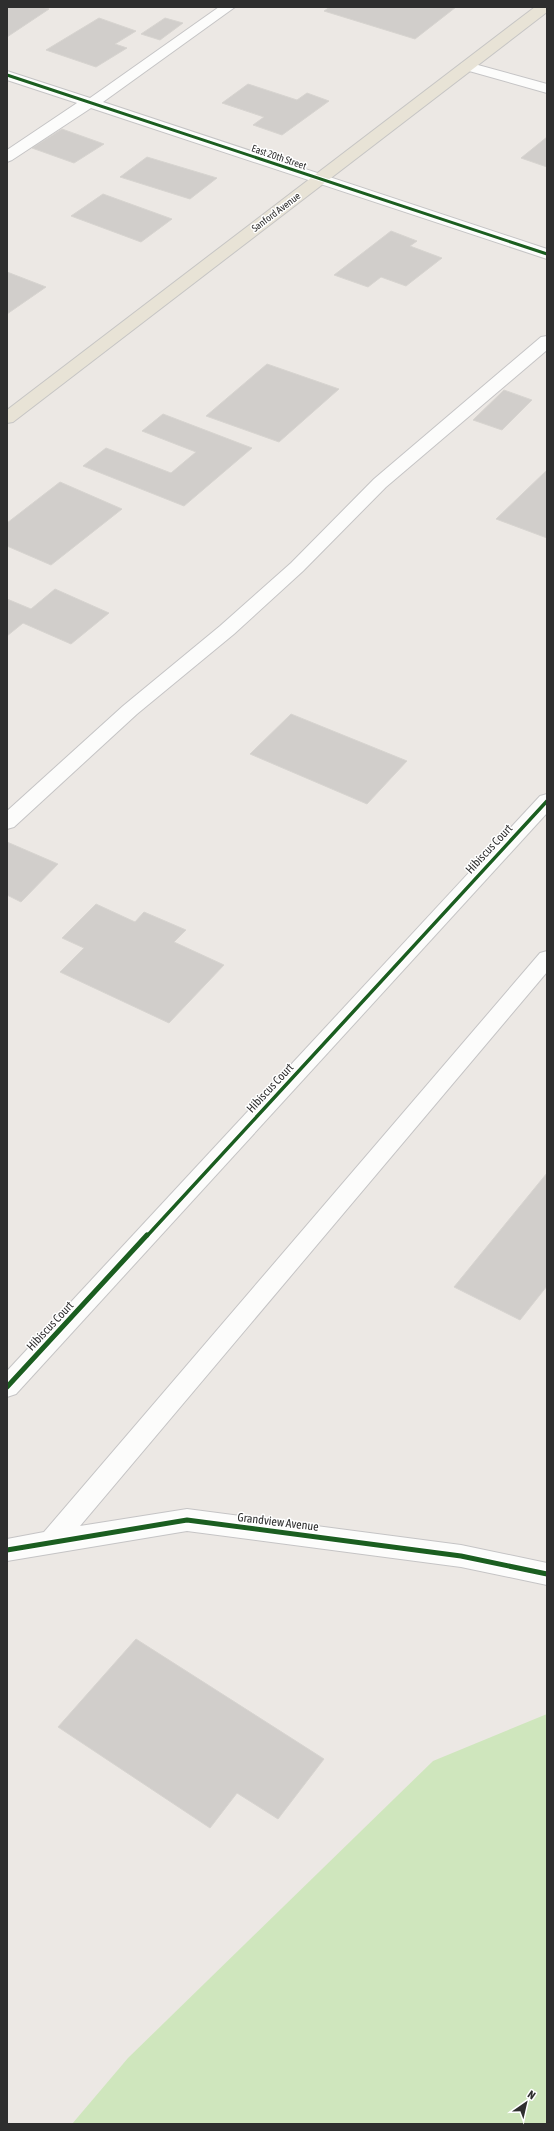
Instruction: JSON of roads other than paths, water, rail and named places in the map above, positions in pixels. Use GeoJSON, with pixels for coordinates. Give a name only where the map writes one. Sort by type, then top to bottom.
{"type":"FeatureCollection","features":[{"type":"Feature","properties":{"kind":"main road","name":"Sanford Avenue"},"geometry":{"type":"LineString","coordinates":[[7,418],[544,7]]}},
{"type":"Feature","properties":{"kind":"street"},"geometry":{"type":"LineString","coordinates":[[7,157],[228,7]]}},
{"type":"Feature","properties":{"kind":"street"},"geometry":{"type":"LineString","coordinates":[[467,66],[547,89]]}},
{"type":"Feature","properties":{"kind":"street","name":"East 20th Street"},"geometry":{"type":"LineString","coordinates":[[7,75],[547,254]]}},
{"type":"Feature","properties":{"kind":"street"},"geometry":{"type":"LineString","coordinates":[[7,822],[130,710],[227,630],[297,567],[380,483],[547,341]]}},
{"type":"Feature","properties":{"kind":"street","name":"Hibiscus Court"},"geometry":{"type":"LineString","coordinates":[[7,1387],[547,801]]}},
{"type":"Feature","properties":{"kind":"street"},"geometry":{"type":"LineString","coordinates":[[52,1541],[547,958]]}},
{"type":"Feature","properties":{"kind":"street","name":"Grandview Avenue"},"geometry":{"type":"LineString","coordinates":[[7,1550],[52,1541],[187,1520],[461,1556],[547,1574]]}}]}
